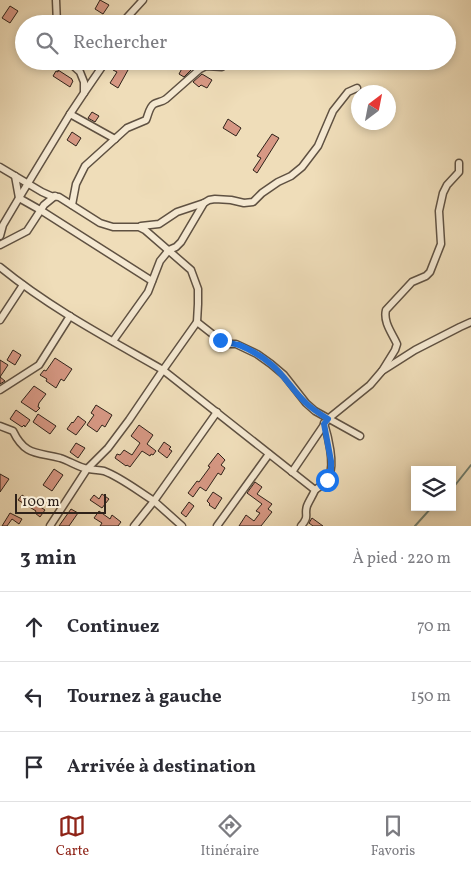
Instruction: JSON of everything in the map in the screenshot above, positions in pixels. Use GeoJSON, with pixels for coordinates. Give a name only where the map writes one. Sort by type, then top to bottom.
{"type":"FeatureCollection","features":[{"type":"Feature","properties":{"kind":"street"},"geometry":{"type":"LineString","coordinates":[[56,0],[57,15]]}},
{"type":"Feature","properties":{"kind":"street"},"geometry":{"type":"LineString","coordinates":[[129,15],[143,0]]}},
{"type":"Feature","properties":{"kind":"street"},"geometry":{"type":"LineString","coordinates":[[78,70],[84,82],[84,93]]}},
{"type":"Feature","properties":{"kind":"street"},"geometry":{"type":"LineString","coordinates":[[0,236],[3,225],[27,184],[100,70]]}},
{"type":"Feature","properties":{"kind":"street"},"geometry":{"type":"LineString","coordinates":[[72,205],[76,184],[85,166],[127,128],[146,120],[154,103],[166,99],[199,70]]}},
{"type":"Feature","properties":{"kind":"street"},"geometry":{"type":"LineString","coordinates":[[0,167],[42,192],[59,197],[91,219],[108,226],[127,228],[158,224],[177,212],[209,200],[253,202],[278,182],[291,176],[302,167],[318,146],[333,110],[351,91]]}},
{"type":"Feature","properties":{"kind":"street"},"geometry":{"type":"LineString","coordinates":[[70,114],[116,139]]}},
{"type":"Feature","properties":{"kind":"street"},"geometry":{"type":"LineString","coordinates":[[292,472],[326,421],[370,385],[382,371],[395,350],[397,344],[387,324],[386,310],[412,282],[426,276],[430,272],[441,244],[438,210],[447,185],[459,172],[459,163]]}},
{"type":"Feature","properties":{"kind":"street"},"geometry":{"type":"LineString","coordinates":[[15,176],[19,198]]}},
{"type":"Feature","properties":{"kind":"street"},"geometry":{"type":"LineString","coordinates":[[0,245],[27,231],[47,202],[55,196]]}},
{"type":"Feature","properties":{"kind":"street"},"geometry":{"type":"LineString","coordinates":[[19,198],[152,281]]}},
{"type":"Feature","properties":{"kind":"street"},"geometry":{"type":"LineString","coordinates":[[113,341],[148,292],[160,261],[169,250],[176,247],[180,242],[204,203]]}},
{"type":"Feature","properties":{"kind":"street"},"geometry":{"type":"LineString","coordinates":[[50,526],[87,469],[108,448],[129,420],[197,322],[198,289],[191,270],[138,226]]}},
{"type":"Feature","properties":{"kind":"street"},"geometry":{"type":"LineString","coordinates":[[0,267],[23,285],[70,316],[163,370],[315,490]]}},
{"type":"Feature","properties":{"kind":"street"},"geometry":{"type":"LineString","coordinates":[[0,320],[23,285]]}},
{"type":"Feature","properties":{"kind":"street"},"geometry":{"type":"LineString","coordinates":[[0,390],[38,364],[70,316]]}},
{"type":"Feature","properties":{"kind":"street"},"geometry":{"type":"LineString","coordinates":[[197,322],[220,340],[228,344],[236,344],[257,354],[284,376],[306,403],[326,421],[360,436]]}},
{"type":"Feature","properties":{"kind":"street"},"geometry":{"type":"LineString","coordinates":[[382,371],[415,350],[471,322]]}},
{"type":"Feature","properties":{"kind":"street"},"geometry":{"type":"LineString","coordinates":[[134,526],[154,502],[216,412]]}},
{"type":"Feature","properties":{"kind":"street"},"geometry":{"type":"LineString","coordinates":[[301,526],[306,521],[306,507],[315,490],[327,480],[331,473],[326,421]]}},
{"type":"Feature","properties":{"kind":"street"},"geometry":{"type":"LineString","coordinates":[[0,426],[13,430],[22,445],[31,451],[62,458],[87,469],[102,470],[117,476],[154,502],[182,526]]}},
{"type":"Feature","properties":{"kind":"street"},"geometry":{"type":"LineString","coordinates":[[217,526],[269,454]]}},
{"type":"Feature","properties":{"kind":"building"},"geometry":{"type":"Polygon","coordinates":[[[100,0],[109,5],[103,14],[95,9],[100,0]]]}},
{"type":"Feature","properties":{"kind":"building"},"geometry":{"type":"Polygon","coordinates":[[[10,6],[18,11],[10,23],[2,18],[10,6]]]}},
{"type":"Feature","properties":{"kind":"building"},"geometry":{"type":"Polygon","coordinates":[[[58,70],[72,79],[70,87],[53,76],[58,70]]]}},
{"type":"Feature","properties":{"kind":"building"},"geometry":{"type":"Polygon","coordinates":[[[113,70],[128,70],[118,88],[110,83],[117,72],[113,70]]]}},
{"type":"Feature","properties":{"kind":"building"},"geometry":{"type":"Polygon","coordinates":[[[181,70],[191,70],[184,77],[179,74],[181,70]]]}},
{"type":"Feature","properties":{"kind":"building"},"geometry":{"type":"Polygon","coordinates":[[[202,74],[212,80],[207,88],[201,85],[199,87],[193,82],[202,74]]]}},
{"type":"Feature","properties":{"kind":"building"},"geometry":{"type":"Polygon","coordinates":[[[92,112],[99,116],[95,122],[88,118],[92,112]]]}},
{"type":"Feature","properties":{"kind":"building"},"geometry":{"type":"Polygon","coordinates":[[[228,119],[241,128],[236,136],[223,128],[228,119]]]}},
{"type":"Feature","properties":{"kind":"building"},"geometry":{"type":"Polygon","coordinates":[[[72,132],[81,138],[76,146],[67,140],[72,132]]]}},
{"type":"Feature","properties":{"kind":"building"},"geometry":{"type":"Polygon","coordinates":[[[272,134],[279,138],[257,173],[253,170],[261,158],[257,156],[272,134]]]}},
{"type":"Feature","properties":{"kind":"building"},"geometry":{"type":"Polygon","coordinates":[[[13,350],[21,355],[15,365],[7,360],[13,350]]]}},
{"type":"Feature","properties":{"kind":"building"},"geometry":{"type":"Polygon","coordinates":[[[55,358],[72,369],[64,381],[61,379],[56,388],[40,375],[44,370],[46,371],[55,358]]]}},
{"type":"Feature","properties":{"kind":"building"},"geometry":{"type":"Polygon","coordinates":[[[0,360],[8,365],[0,377],[0,360]]]}},
{"type":"Feature","properties":{"kind":"building"},"geometry":{"type":"Polygon","coordinates":[[[0,377],[5,381],[0,384],[0,377]]]}},
{"type":"Feature","properties":{"kind":"building"},"geometry":{"type":"Polygon","coordinates":[[[34,386],[46,394],[39,403],[38,407],[40,408],[36,412],[21,402],[34,386]]]}},
{"type":"Feature","properties":{"kind":"building"},"geometry":{"type":"Polygon","coordinates":[[[96,405],[112,415],[105,427],[102,425],[97,432],[87,425],[94,415],[91,413],[96,405]]]}},
{"type":"Feature","properties":{"kind":"building"},"geometry":{"type":"Polygon","coordinates":[[[16,410],[30,420],[25,427],[10,419],[16,410]]]}},
{"type":"Feature","properties":{"kind":"building"},"geometry":{"type":"Polygon","coordinates":[[[38,414],[56,426],[50,434],[33,422],[38,414]]]}},
{"type":"Feature","properties":{"kind":"building"},"geometry":{"type":"Polygon","coordinates":[[[78,416],[86,422],[76,435],[67,429],[78,416]]]}},
{"type":"Feature","properties":{"kind":"building"},"geometry":{"type":"Polygon","coordinates":[[[139,425],[153,435],[147,444],[156,451],[150,456],[142,451],[130,467],[126,466],[115,458],[117,454],[120,455],[124,450],[132,455],[140,443],[131,436],[139,425]]]}},
{"type":"Feature","properties":{"kind":"building"},"geometry":{"type":"Polygon","coordinates":[[[164,442],[171,447],[169,449],[172,451],[167,458],[158,451],[164,442]]]}},
{"type":"Feature","properties":{"kind":"building"},"geometry":{"type":"Polygon","coordinates":[[[76,443],[85,448],[78,458],[70,452],[76,443]]]}},
{"type":"Feature","properties":{"kind":"building"},"geometry":{"type":"Polygon","coordinates":[[[218,453],[225,460],[221,465],[225,468],[221,475],[218,473],[206,491],[200,487],[193,497],[188,493],[197,481],[199,482],[218,453]]]}},
{"type":"Feature","properties":{"kind":"building"},"geometry":{"type":"Polygon","coordinates":[[[54,469],[63,475],[52,491],[43,485],[54,469]]]}},
{"type":"Feature","properties":{"kind":"building"},"geometry":{"type":"Polygon","coordinates":[[[0,474],[9,479],[0,492],[0,474]]]}},
{"type":"Feature","properties":{"kind":"building"},"geometry":{"type":"Polygon","coordinates":[[[255,482],[262,487],[257,494],[272,504],[268,509],[272,512],[261,526],[239,526],[246,515],[254,521],[260,513],[256,511],[262,504],[247,493],[255,482]]]}},
{"type":"Feature","properties":{"kind":"building"},"geometry":{"type":"Polygon","coordinates":[[[213,492],[222,498],[215,509],[207,501],[213,492]]]}},
{"type":"Feature","properties":{"kind":"building"},"geometry":{"type":"Polygon","coordinates":[[[102,494],[109,499],[102,508],[90,500],[94,495],[99,499],[102,494]]]}},
{"type":"Feature","properties":{"kind":"building"},"geometry":{"type":"Polygon","coordinates":[[[22,495],[45,510],[40,517],[35,513],[36,511],[18,500],[22,495]]]}},
{"type":"Feature","properties":{"kind":"building"},"geometry":{"type":"Polygon","coordinates":[[[189,502],[194,506],[186,517],[181,513],[189,502]]]}},
{"type":"Feature","properties":{"kind":"building"},"geometry":{"type":"Polygon","coordinates":[[[71,509],[78,513],[69,526],[59,526],[71,509]]]}},
{"type":"Feature","properties":{"kind":"building"},"geometry":{"type":"Polygon","coordinates":[[[99,511],[110,519],[112,515],[121,522],[118,526],[100,526],[102,523],[94,518],[99,511]]]}},
{"type":"Feature","properties":{"kind":"building"},"geometry":{"type":"Polygon","coordinates":[[[10,513],[22,519],[19,524],[12,519],[7,526],[2,526],[10,513]]]}},
{"type":"Feature","properties":{"kind":"building"},"geometry":{"type":"Polygon","coordinates":[[[312,518],[323,526],[313,526],[309,523],[312,518]]]}},
{"type":"Feature","properties":{"kind":"waterway"},"geometry":{"type":"LineString","coordinates":[[456,484],[471,465]]}},
{"type":"Feature","properties":{"kind":"waterway"},"geometry":{"type":"LineString","coordinates":[[415,526],[428,511]]}},
{"type":"Feature","properties":{"kind":"route"},"geometry":{"type":"LineString","coordinates":[[220,340],[228,344],[236,344],[257,354],[271,364],[284,376],[306,403],[328,419],[324,424],[331,461],[331,473],[327,480]]}}]}
